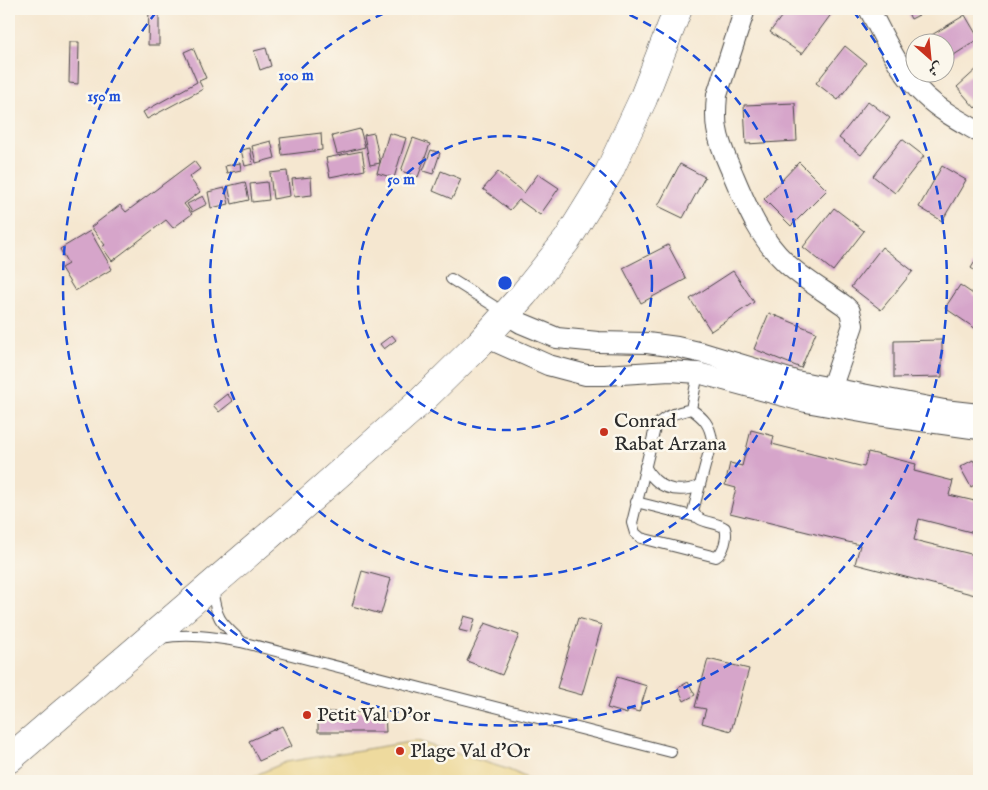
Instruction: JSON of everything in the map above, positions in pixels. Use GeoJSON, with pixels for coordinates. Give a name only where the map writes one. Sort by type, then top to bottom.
{"type":"FeatureCollection","features":[{"type":"Feature","properties":{"kind":"main road"},"geometry":{"type":"LineString","coordinates":[[9,759],[87,693],[144,641],[271,534],[421,401],[485,337],[524,294],[567,240],[609,172],[643,98],[678,9]]}},
{"type":"Feature","properties":{"kind":"street"},"geometry":{"type":"LineString","coordinates":[[746,9],[717,94],[715,118],[717,130],[720,143],[746,207],[771,247],[786,264],[850,311],[852,325],[829,396]]}},
{"type":"Feature","properties":{"kind":"street"},"geometry":{"type":"LineString","coordinates":[[869,9],[897,62],[910,79],[940,108],[979,132]]}},
{"type":"Feature","properties":{"kind":"street"},"geometry":{"type":"LineString","coordinates":[[506,314],[521,323],[557,338],[598,342],[647,343],[677,347],[796,381],[878,415],[978,422]]}},
{"type":"Feature","properties":{"kind":"street"},"geometry":{"type":"LineString","coordinates":[[485,337],[548,365],[586,375],[670,371],[698,373],[806,402],[829,396]]}},
{"type":"Feature","properties":{"kind":"street"},"geometry":{"type":"LineString","coordinates":[[548,365],[557,338]]}},
{"type":"Feature","properties":{"kind":"lane"},"geometry":{"type":"LineString","coordinates":[[451,279],[506,314]]}},
{"type":"Feature","properties":{"kind":"lane"},"geometry":{"type":"LineString","coordinates":[[691,409],[698,373]]}},
{"type":"Feature","properties":{"kind":"lane"},"geometry":{"type":"LineString","coordinates":[[636,502],[696,517],[725,528],[726,535],[719,556],[712,558],[641,538],[635,533],[632,523],[636,502],[653,433],[658,423],[669,415],[691,409]]}},
{"type":"Feature","properties":{"kind":"lane"},"geometry":{"type":"LineString","coordinates":[[691,409],[707,422],[712,440],[693,508],[696,517]]}},
{"type":"Feature","properties":{"kind":"lane"},"geometry":{"type":"LineString","coordinates":[[645,466],[654,480],[662,486],[671,489],[690,490],[699,486]]}},
{"type":"Feature","properties":{"kind":"lane"},"geometry":{"type":"LineString","coordinates":[[211,584],[215,608],[221,624],[241,642]]}},
{"type":"Feature","properties":{"kind":"lane"},"geometry":{"type":"LineString","coordinates":[[144,641],[174,636],[208,636],[241,642],[671,752]]}},
{"type":"Feature","properties":{"kind":"sand","name":"Plage Val d'Or"},"geometry":{"type":"Polygon","coordinates":[[[416,741],[507,769],[534,781],[242,781],[286,762],[416,741]]]}},
{"type":"Feature","properties":{"kind":"building"},"geometry":{"type":"Polygon","coordinates":[[[149,9],[159,9],[159,45],[148,45],[149,9]]]}},
{"type":"Feature","properties":{"kind":"building"},"geometry":{"type":"Polygon","coordinates":[[[787,9],[825,9],[832,13],[802,54],[770,32],[787,9]]]}},
{"type":"Feature","properties":{"kind":"building"},"geometry":{"type":"Polygon","coordinates":[[[906,9],[931,9],[911,19],[906,9]]]}},
{"type":"Feature","properties":{"kind":"building"},"geometry":{"type":"Polygon","coordinates":[[[965,15],[979,39],[956,54],[956,32],[937,32],[965,15]]]}},
{"type":"Feature","properties":{"kind":"building"},"geometry":{"type":"Polygon","coordinates":[[[70,42],[79,42],[78,84],[69,83],[70,42]]]}},
{"type":"Feature","properties":{"kind":"building"},"geometry":{"type":"Polygon","coordinates":[[[845,46],[866,63],[838,100],[816,83],[845,46]]]}},
{"type":"Feature","properties":{"kind":"building"},"geometry":{"type":"Polygon","coordinates":[[[193,48],[206,78],[199,81],[203,89],[147,119],[143,112],[197,82],[184,52],[193,48]]]}},
{"type":"Feature","properties":{"kind":"building"},"geometry":{"type":"Polygon","coordinates":[[[266,48],[271,66],[260,70],[254,51],[266,48]]]}},
{"type":"Feature","properties":{"kind":"building"},"geometry":{"type":"Polygon","coordinates":[[[979,67],[979,104],[975,108],[957,87],[979,67]]]}},
{"type":"Feature","properties":{"kind":"building"},"geometry":{"type":"Polygon","coordinates":[[[868,101],[890,118],[861,155],[839,138],[868,101]]]}},
{"type":"Feature","properties":{"kind":"building"},"geometry":{"type":"Polygon","coordinates":[[[795,103],[797,141],[746,144],[744,105],[795,103]]]}},
{"type":"Feature","properties":{"kind":"building"},"geometry":{"type":"Polygon","coordinates":[[[360,129],[365,147],[337,154],[332,136],[360,129]]]}},
{"type":"Feature","properties":{"kind":"building"},"geometry":{"type":"Polygon","coordinates":[[[321,133],[322,150],[282,155],[280,138],[321,133]]]}},
{"type":"Feature","properties":{"kind":"building"},"geometry":{"type":"Polygon","coordinates":[[[374,133],[380,163],[370,165],[364,135],[374,133]]]}},
{"type":"Feature","properties":{"kind":"building"},"geometry":{"type":"Polygon","coordinates":[[[389,133],[406,138],[394,178],[377,173],[389,133]]]}},
{"type":"Feature","properties":{"kind":"building"},"geometry":{"type":"Polygon","coordinates":[[[413,138],[430,144],[418,177],[401,171],[413,138]]]}},
{"type":"Feature","properties":{"kind":"building"},"geometry":{"type":"Polygon","coordinates":[[[902,139],[924,156],[895,193],[873,176],[902,139]]]}},
{"type":"Feature","properties":{"kind":"building"},"geometry":{"type":"Polygon","coordinates":[[[271,141],[275,158],[256,163],[252,146],[271,141]]]}},
{"type":"Feature","properties":{"kind":"building"},"geometry":{"type":"Polygon","coordinates":[[[250,148],[253,164],[245,166],[241,150],[250,148]]]}},
{"type":"Feature","properties":{"kind":"building"},"geometry":{"type":"Polygon","coordinates":[[[431,150],[440,153],[433,174],[423,171],[431,150]]]}},
{"type":"Feature","properties":{"kind":"building"},"geometry":{"type":"Polygon","coordinates":[[[362,151],[365,170],[330,177],[326,158],[362,151]]]}},
{"type":"Feature","properties":{"kind":"building"},"geometry":{"type":"Polygon","coordinates":[[[194,161],[200,169],[189,177],[200,192],[184,204],[192,214],[173,228],[166,220],[112,261],[102,247],[105,245],[91,227],[120,205],[126,212],[194,161]]]}},
{"type":"Feature","properties":{"kind":"building"},"geometry":{"type":"Polygon","coordinates":[[[799,162],[827,190],[791,226],[764,199],[799,162]]]}},
{"type":"Feature","properties":{"kind":"building"},"geometry":{"type":"Polygon","coordinates":[[[240,163],[241,170],[227,173],[225,166],[240,163]]]}},
{"type":"Feature","properties":{"kind":"building"},"geometry":{"type":"Polygon","coordinates":[[[680,164],[705,177],[683,218],[658,206],[680,164]]]}},
{"type":"Feature","properties":{"kind":"building"},"geometry":{"type":"Polygon","coordinates":[[[942,166],[966,180],[942,221],[919,207],[942,166]]]}},
{"type":"Feature","properties":{"kind":"building"},"geometry":{"type":"Polygon","coordinates":[[[287,171],[290,196],[273,199],[270,173],[287,171]]]}},
{"type":"Feature","properties":{"kind":"building"},"geometry":{"type":"Polygon","coordinates":[[[441,171],[461,179],[452,199],[433,191],[441,171]]]}},
{"type":"Feature","properties":{"kind":"building"},"geometry":{"type":"Polygon","coordinates":[[[498,172],[524,193],[538,174],[559,188],[540,215],[519,200],[510,210],[483,189],[498,172]]]}},
{"type":"Feature","properties":{"kind":"building"},"geometry":{"type":"Polygon","coordinates":[[[311,177],[312,195],[294,197],[292,179],[311,177]]]}},
{"type":"Feature","properties":{"kind":"building"},"geometry":{"type":"Polygon","coordinates":[[[245,182],[249,200],[232,204],[228,186],[245,182]]]}},
{"type":"Feature","properties":{"kind":"building"},"geometry":{"type":"Polygon","coordinates":[[[267,182],[269,200],[252,202],[250,184],[267,182]]]}},
{"type":"Feature","properties":{"kind":"building"},"geometry":{"type":"Polygon","coordinates":[[[225,188],[229,204],[211,208],[208,192],[225,188]]]}},
{"type":"Feature","properties":{"kind":"building"},"geometry":{"type":"Polygon","coordinates":[[[203,196],[207,204],[192,212],[187,204],[203,196]]]}},
{"type":"Feature","properties":{"kind":"building"},"geometry":{"type":"Polygon","coordinates":[[[834,208],[864,231],[833,271],[803,247],[834,208]]]}},
{"type":"Feature","properties":{"kind":"building"},"geometry":{"type":"Polygon","coordinates":[[[90,231],[112,269],[75,291],[61,268],[68,264],[60,249],[90,231]]]}},
{"type":"Feature","properties":{"kind":"building"},"geometry":{"type":"Polygon","coordinates":[[[668,245],[686,279],[641,303],[623,268],[668,245]]]}},
{"type":"Feature","properties":{"kind":"building"},"geometry":{"type":"Polygon","coordinates":[[[882,247],[913,271],[881,310],[851,287],[882,247]]]}},
{"type":"Feature","properties":{"kind":"building"},"geometry":{"type":"Polygon","coordinates":[[[979,255],[979,274],[971,268],[979,255]]]}},
{"type":"Feature","properties":{"kind":"building"},"geometry":{"type":"Polygon","coordinates":[[[733,271],[754,302],[711,331],[690,299],[733,271]]]}},
{"type":"Feature","properties":{"kind":"building"},"geometry":{"type":"Polygon","coordinates":[[[960,285],[979,298],[979,331],[945,308],[960,285]]]}},
{"type":"Feature","properties":{"kind":"building"},"geometry":{"type":"Polygon","coordinates":[[[769,313],[816,332],[801,368],[754,349],[769,313]]]}},
{"type":"Feature","properties":{"kind":"building"},"geometry":{"type":"Polygon","coordinates":[[[392,335],[396,340],[384,349],[380,344],[392,335]]]}},
{"type":"Feature","properties":{"kind":"building"},"geometry":{"type":"Polygon","coordinates":[[[942,340],[942,377],[894,378],[894,341],[942,340]]]}},
{"type":"Feature","properties":{"kind":"building"},"geometry":{"type":"Polygon","coordinates":[[[227,394],[233,401],[219,412],[213,405],[227,394]]]}},
{"type":"Feature","properties":{"kind":"building"},"geometry":{"type":"Polygon","coordinates":[[[751,430],[774,436],[772,444],[864,467],[868,452],[916,464],[914,471],[953,481],[949,495],[979,502],[979,534],[919,519],[914,540],[979,556],[979,596],[855,564],[860,545],[730,513],[736,488],[725,485],[730,463],[742,466],[751,430]]]}},
{"type":"Feature","properties":{"kind":"building"},"geometry":{"type":"Polygon","coordinates":[[[973,460],[979,470],[979,482],[971,487],[960,467],[973,460]]]}},
{"type":"Feature","properties":{"kind":"building"},"geometry":{"type":"Polygon","coordinates":[[[362,571],[391,579],[381,614],[352,606],[362,571]]]}},
{"type":"Feature","properties":{"kind":"building"},"geometry":{"type":"Polygon","coordinates":[[[464,616],[475,619],[471,633],[459,630],[464,616]]]}},
{"type":"Feature","properties":{"kind":"building"},"geometry":{"type":"Polygon","coordinates":[[[578,618],[602,625],[582,695],[557,688],[578,618]]]}},
{"type":"Feature","properties":{"kind":"building"},"geometry":{"type":"Polygon","coordinates":[[[485,623],[519,635],[502,675],[467,661],[485,623]]]}},
{"type":"Feature","properties":{"kind":"building"},"geometry":{"type":"Polygon","coordinates":[[[708,659],[749,669],[731,731],[702,723],[706,709],[695,707],[708,659]]]}},
{"type":"Feature","properties":{"kind":"building"},"geometry":{"type":"Polygon","coordinates":[[[617,677],[647,686],[639,712],[628,709],[627,714],[607,708],[617,677]]]}},
{"type":"Feature","properties":{"kind":"building"},"geometry":{"type":"Polygon","coordinates":[[[688,682],[695,695],[684,701],[678,688],[688,682]]]}},
{"type":"Feature","properties":{"kind":"building"},"geometry":{"type":"Polygon","coordinates":[[[318,712],[385,712],[386,732],[318,732],[318,712]]]}},
{"type":"Feature","properties":{"kind":"building"},"geometry":{"type":"Polygon","coordinates":[[[282,726],[292,746],[259,761],[249,741],[282,726]]]}},
{"type":"Feature","properties":{"kind":"place","name":"Conrad Rabat Arzana"},"geometry":{"type":"Point","coordinates":[604,432]}},
{"type":"Feature","properties":{"kind":"place","name":"Petit Val D'or"},"geometry":{"type":"Point","coordinates":[307,715]}},
{"type":"Feature","properties":{"kind":"place","name":"Plage Val d'Or"},"geometry":{"type":"Point","coordinates":[400,751]}}]}
